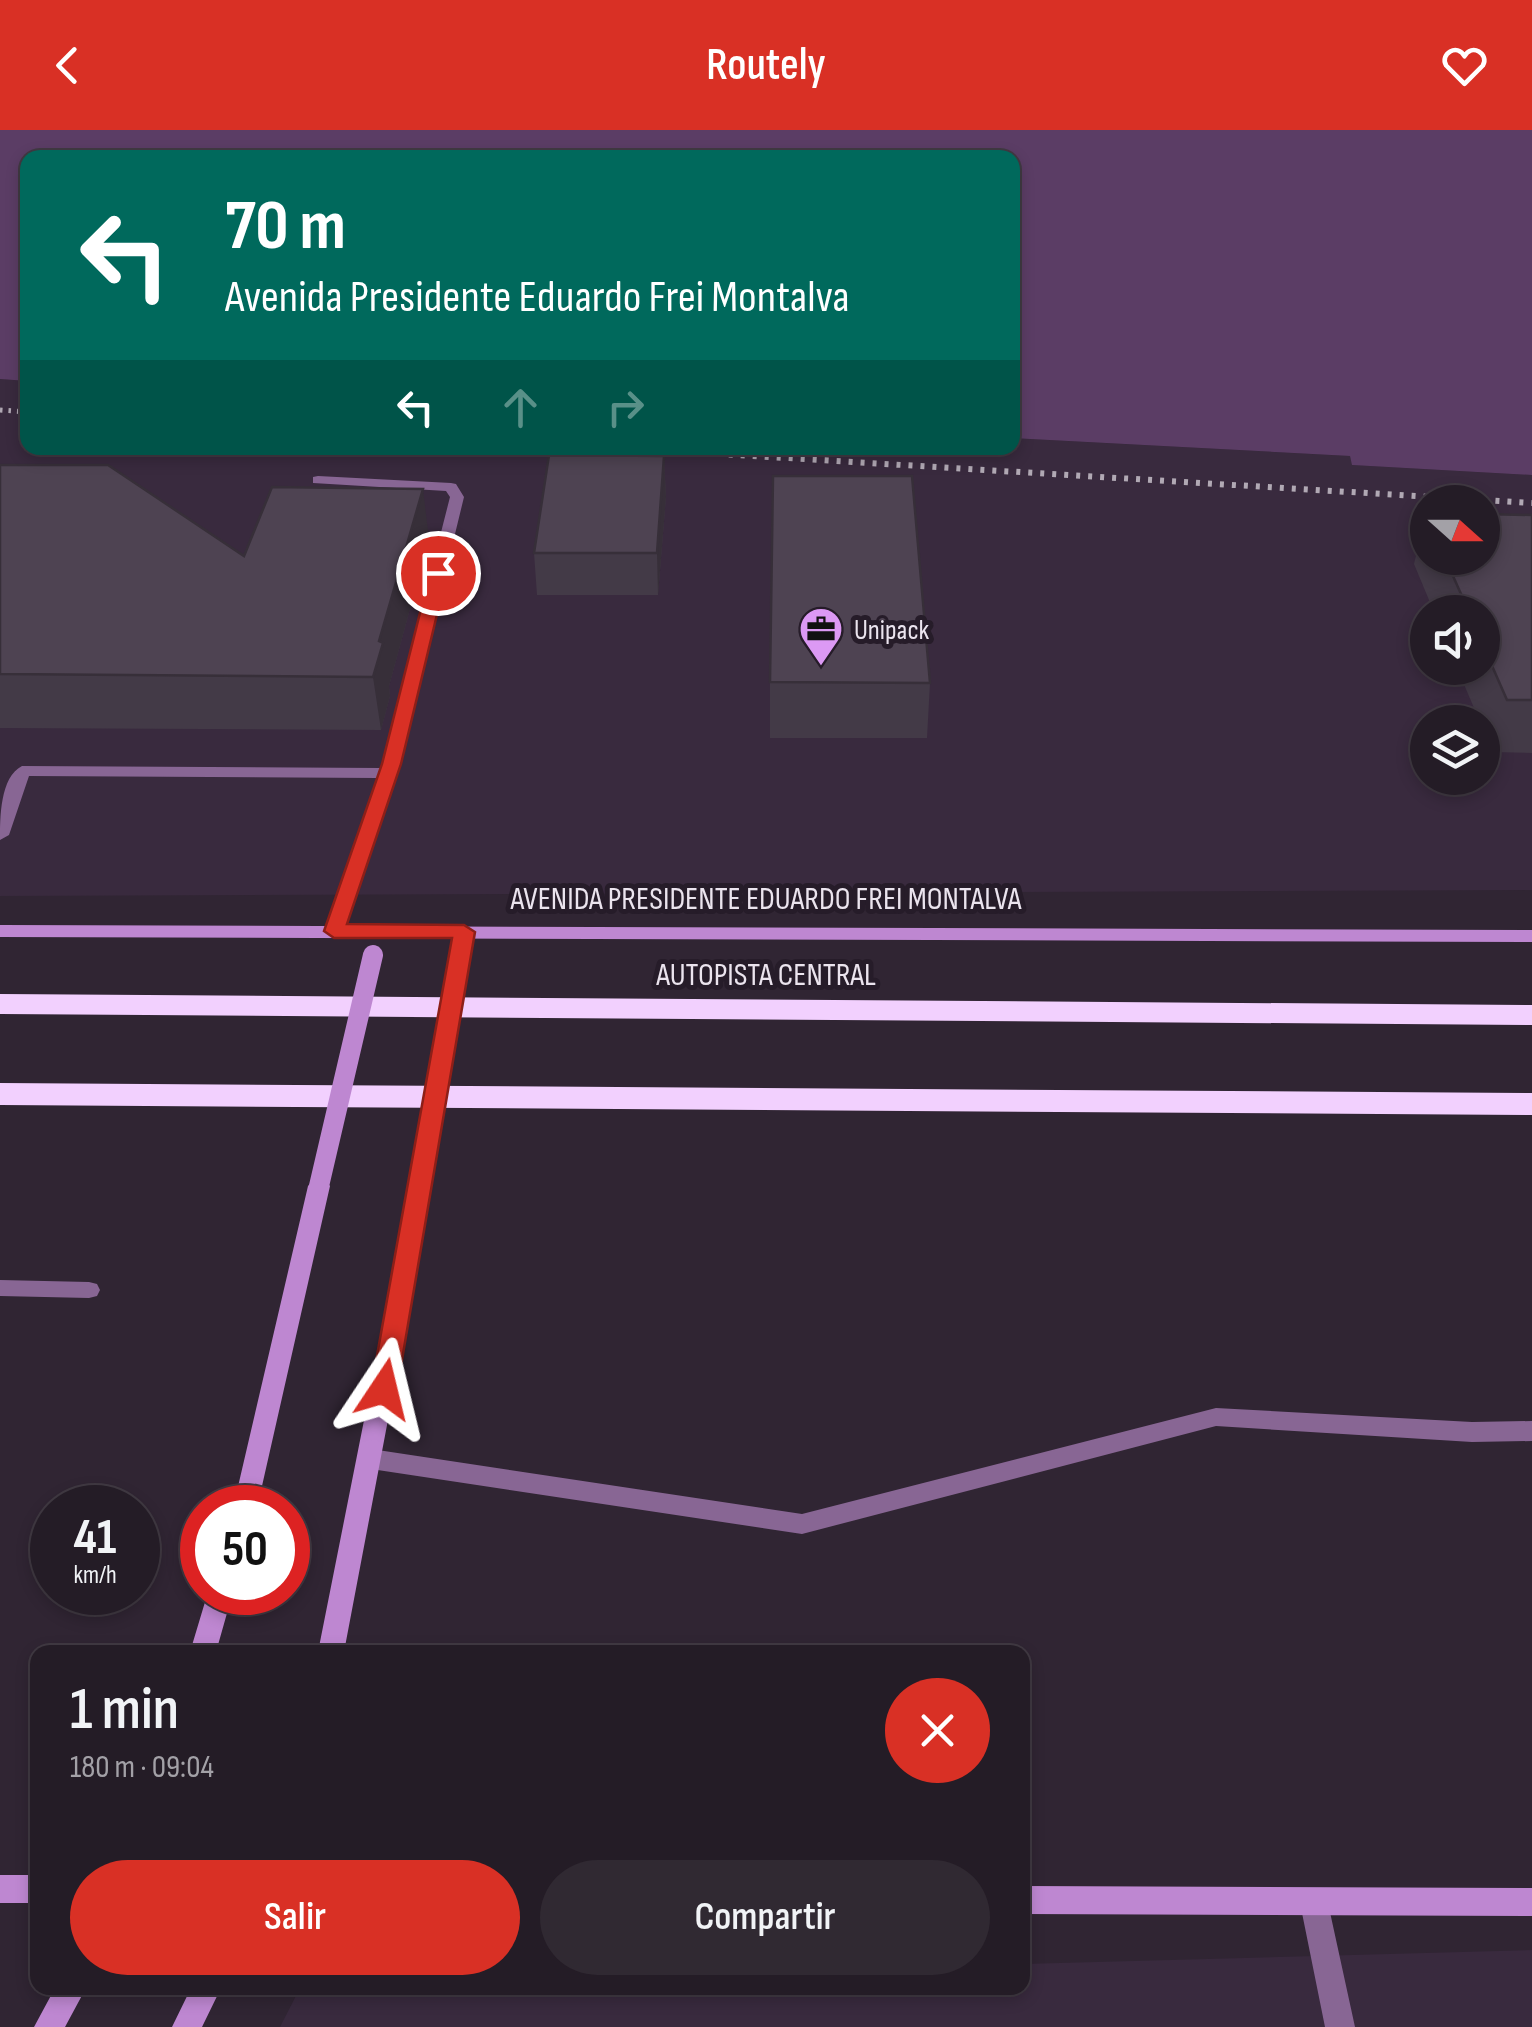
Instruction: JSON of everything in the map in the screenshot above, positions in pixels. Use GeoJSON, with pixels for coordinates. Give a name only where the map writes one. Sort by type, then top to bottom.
{"type":"FeatureCollection","features":[{"type":"Feature","properties":{"kind":"highway","name":"AUTOPISTA CENTRAL"},"geometry":{"type":"LineString","coordinates":[[0,1004],[1532,1015]]}},
{"type":"Feature","properties":{"kind":"highway"},"geometry":{"type":"LineString","coordinates":[[0,1094],[1532,1104]]}},
{"type":"Feature","properties":{"kind":"main road","name":"AVENIDA PRESIDENTE EDUARDO FREI MONTALVA"},"geometry":{"type":"LineString","coordinates":[[0,931],[1532,936]]}},
{"type":"Feature","properties":{"kind":"main road"},"geometry":{"type":"LineString","coordinates":[[250,1485],[376,931]]}},
{"type":"Feature","properties":{"kind":"main road"},"geometry":{"type":"LineString","coordinates":[[331,1645],[371,1459],[464,932]]}},
{"type":"Feature","properties":{"kind":"main road"},"geometry":{"type":"LineString","coordinates":[[205,1645],[214,1615]]}},
{"type":"Feature","properties":{"kind":"main road"},"geometry":{"type":"LineString","coordinates":[[0,1889],[30,1889]]}},
{"type":"Feature","properties":{"kind":"main road"},"geometry":{"type":"LineString","coordinates":[[1030,1900],[1532,1902]]}},
{"type":"Feature","properties":{"kind":"main road"},"geometry":{"type":"LineString","coordinates":[[49,2027],[67,1995]]}},
{"type":"Feature","properties":{"kind":"main road"},"geometry":{"type":"LineString","coordinates":[[188,2027],[203,1995]]}},
{"type":"Feature","properties":{"kind":"street"},"geometry":{"type":"LineString","coordinates":[[318,480],[450,487],[457,497],[388,774],[334,931]]}},
{"type":"Feature","properties":{"kind":"street"},"geometry":{"type":"LineString","coordinates":[[0,836],[22,772],[388,774]]}},
{"type":"Feature","properties":{"kind":"street"},"geometry":{"type":"LineString","coordinates":[[0,1288],[89,1290]]}},
{"type":"Feature","properties":{"kind":"street"},"geometry":{"type":"LineString","coordinates":[[371,1459],[802,1524],[1216,1417],[1472,1432],[1532,1431]]}},
{"type":"Feature","properties":{"kind":"street"},"geometry":{"type":"LineString","coordinates":[[1314,1903],[1340,2027]]}},
{"type":"Feature","properties":{"kind":"shaded area"},"geometry":{"type":"Polygon","coordinates":[[[0,130],[1532,130],[1532,475],[1352,465],[1350,456],[1020,438],[1020,150],[20,150],[20,380],[0,379],[0,130]]]}},
{"type":"Feature","properties":{"kind":"shaded area"},"geometry":{"type":"Polygon","coordinates":[[[0,379],[20,380],[20,455],[1020,455],[1020,438],[1350,456],[1353,465],[1532,475],[1532,890],[0,896],[0,379]]]}},
{"type":"Feature","properties":{"kind":"shaded area"},"geometry":{"type":"Polygon","coordinates":[[[1532,1950],[1532,2027],[280,2027],[296,1995],[1030,1995],[1030,1964],[1532,1950]]]}},
{"type":"Feature","properties":{"kind":"building"},"geometry":{"type":"Polygon","coordinates":[[[549,455],[664,456],[657,553],[534,553],[549,455]]]}},
{"type":"Feature","properties":{"kind":"building"},"geometry":{"type":"Polygon","coordinates":[[[0,465],[108,465],[244,556],[272,487],[423,489],[379,641],[383,643],[373,677],[0,674],[0,465]]]}},
{"type":"Feature","properties":{"kind":"building"},"geometry":{"type":"Polygon","coordinates":[[[773,476],[912,476],[930,683],[770,682],[773,476]]]}},
{"type":"Feature","properties":{"kind":"building"},"geometry":{"type":"Polygon","coordinates":[[[1500,514],[1532,515],[1532,700],[1507,700],[1500,684],[1500,595],[1461,595],[1453,575],[1500,575],[1500,514]]]}},
{"type":"Feature","properties":{"kind":"railway"},"geometry":{"type":"LineString","coordinates":[[0,410],[20,411]]}},
{"type":"Feature","properties":{"kind":"railway"},"geometry":{"type":"LineString","coordinates":[[737,455],[1532,503]]}},
{"type":"Feature","properties":{"kind":"place","name":"Unipack"},"geometry":{"type":"Point","coordinates":[821,667]}},
{"type":"Feature","properties":{"kind":"route"},"geometry":{"type":"LineString","coordinates":[[384,1389],[464,932],[334,931],[391,764],[438,573]]}}]}
